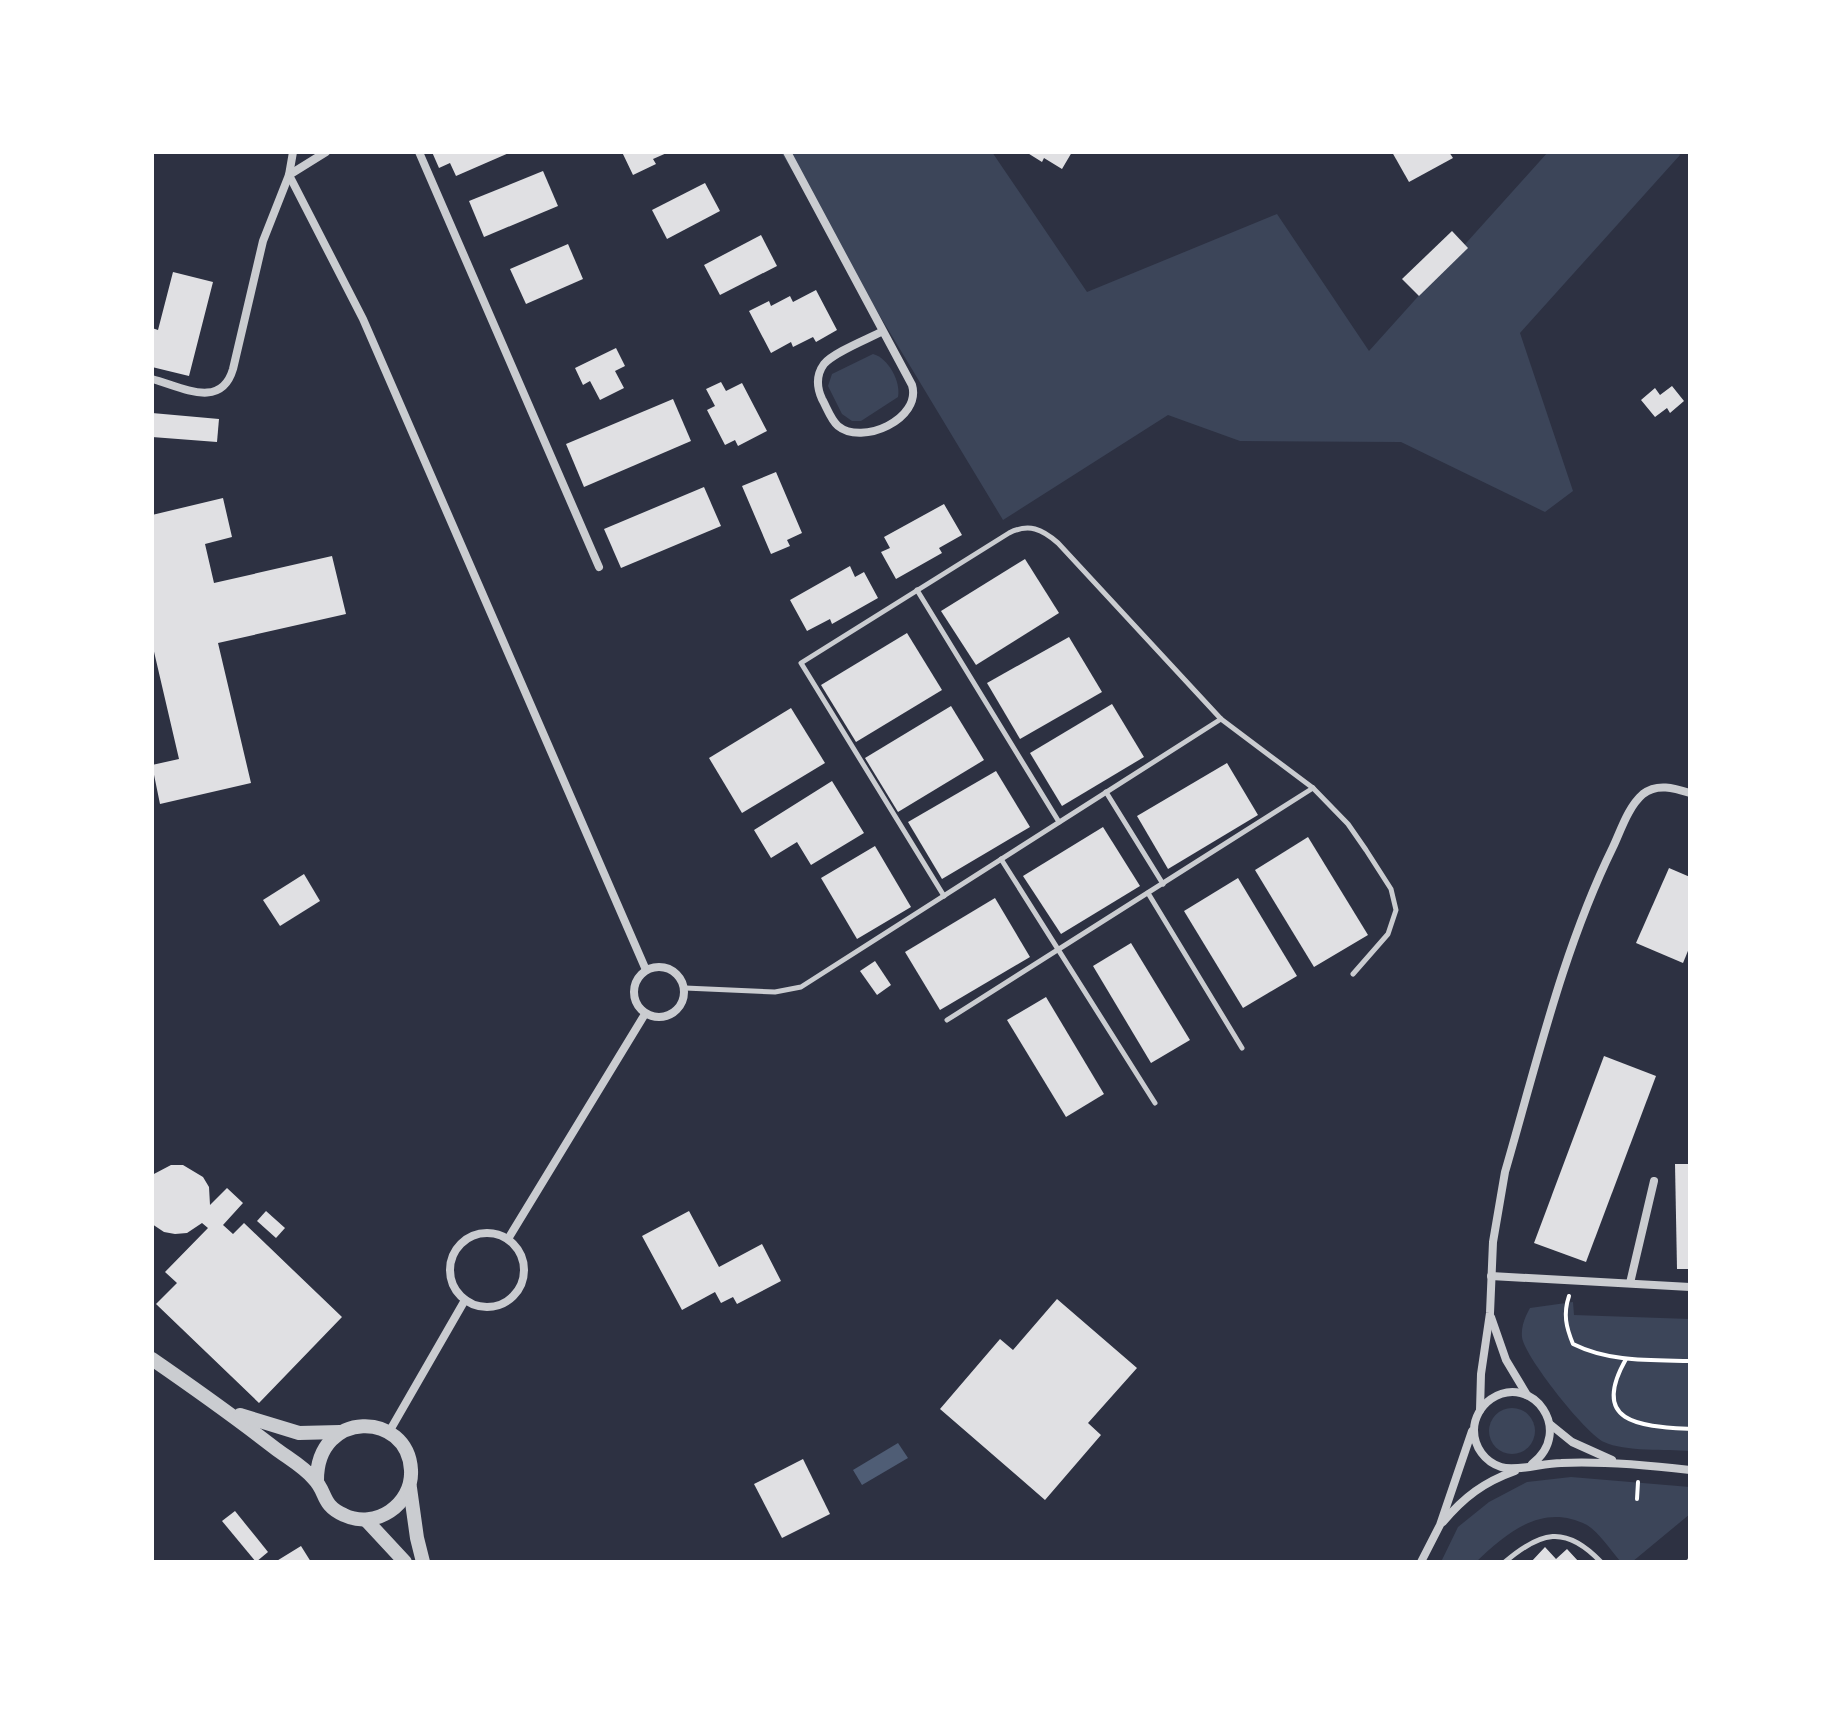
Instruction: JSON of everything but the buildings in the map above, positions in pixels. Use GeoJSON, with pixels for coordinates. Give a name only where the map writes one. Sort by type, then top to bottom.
{"type":"FeatureCollection","features":[{"type":"Feature","properties":{"kind":"street"},"geometry":{"type":"LineString","coordinates":[[152,379],[207,393],[223,389],[227,384],[263,241],[289,175],[293,152]]}},
{"type":"Feature","properties":{"kind":"street"},"geometry":{"type":"LineString","coordinates":[[289,175],[326,152]]}},
{"type":"Feature","properties":{"kind":"street"},"geometry":{"type":"LineString","coordinates":[[419,152],[599,567]]}},
{"type":"Feature","properties":{"kind":"street"},"geometry":{"type":"LineString","coordinates":[[787,152],[912,385],[913,401],[908,412],[870,433],[853,433],[833,420],[818,391],[819,375],[830,359],[883,331]]}},
{"type":"Feature","properties":{"kind":"street"},"geometry":{"type":"LineString","coordinates":[[289,175],[363,319],[646,970]]}},
{"type":"Feature","properties":{"kind":"street"},"geometry":{"type":"LineString","coordinates":[[1421,1562],[1440,1525],[1480,1410],[1495,1227],[1505,1172],[1583,910],[1638,800],[1652,789],[1659,788],[1690,793]]}},
{"type":"Feature","properties":{"kind":"street"},"geometry":{"type":"LineString","coordinates":[[654,967],[677,974],[685,988],[682,1005],[676,1012],[661,1018],[645,1014],[635,1000],[635,983],[646,970],[654,967]]}},
{"type":"Feature","properties":{"kind":"street"},"geometry":{"type":"LineString","coordinates":[[508,1239],[645,1014]]}},
{"type":"Feature","properties":{"kind":"street"},"geometry":{"type":"LineString","coordinates":[[1630,1283],[1654,1181]]}},
{"type":"Feature","properties":{"kind":"street"},"geometry":{"type":"LineString","coordinates":[[485,1232],[508,1239],[516,1246],[525,1269],[518,1291],[499,1305],[476,1305],[465,1300],[457,1292],[449,1271],[455,1249],[463,1240],[485,1232]]}},
{"type":"Feature","properties":{"kind":"street"},"geometry":{"type":"LineString","coordinates":[[1491,1276],[1690,1287]]}},
{"type":"Feature","properties":{"kind":"street"},"geometry":{"type":"LineString","coordinates":[[389,1432],[465,1300]]}},
{"type":"Feature","properties":{"kind":"street"},"geometry":{"type":"LineString","coordinates":[[1490,1313],[1506,1360],[1527,1395]]}},
{"type":"Feature","properties":{"kind":"street"},"geometry":{"type":"LineString","coordinates":[[152,1359],[317,1480]]}},
{"type":"Feature","properties":{"kind":"street"},"geometry":{"type":"LineString","coordinates":[[1480,1410],[1489,1400],[1501,1394],[1514,1392],[1527,1395],[1538,1402],[1551,1425],[1581,1448],[1620,1463]]}},
{"type":"Feature","properties":{"kind":"street"},"geometry":{"type":"LineString","coordinates":[[228,1412],[288,1431],[321,1434],[365,1426],[389,1432],[400,1442],[411,1469],[410,1484],[423,1562]]}},
{"type":"Feature","properties":{"kind":"street"},"geometry":{"type":"LineString","coordinates":[[1440,1525],[1474,1490],[1499,1476],[1532,1464],[1548,1448],[1551,1425]]}},
{"type":"Feature","properties":{"kind":"street"},"geometry":{"type":"LineString","coordinates":[[1474,1427],[1479,1450],[1487,1460],[1508,1470],[1521,1469]]}},
{"type":"Feature","properties":{"kind":"street"},"geometry":{"type":"LineString","coordinates":[[340,1432],[329,1441],[317,1466],[317,1480],[328,1505],[352,1519],[381,1517],[394,1509],[410,1484]]}},
{"type":"Feature","properties":{"kind":"street"},"geometry":{"type":"LineString","coordinates":[[1532,1464],[1620,1463],[1690,1470]]}},
{"type":"Feature","properties":{"kind":"street"},"geometry":{"type":"LineString","coordinates":[[366,1520],[405,1562]]}},
{"type":"Feature","properties":{"kind":"lane"},"geometry":{"type":"LineString","coordinates":[[944,896],[801,663],[1015,530],[1033,527],[1058,543],[1221,719],[1313,788],[1357,836],[1391,889],[1396,903],[1395,920],[1388,934],[1353,974]]}},
{"type":"Feature","properties":{"kind":"lane"},"geometry":{"type":"LineString","coordinates":[[917,590],[1059,822]]}},
{"type":"Feature","properties":{"kind":"lane"},"geometry":{"type":"LineString","coordinates":[[685,988],[775,992],[801,987],[1221,719]]}},
{"type":"Feature","properties":{"kind":"lane"},"geometry":{"type":"LineString","coordinates":[[947,1020],[1313,788]]}},
{"type":"Feature","properties":{"kind":"lane"},"geometry":{"type":"LineString","coordinates":[[1106,792],[1163,884]]}},
{"type":"Feature","properties":{"kind":"lane"},"geometry":{"type":"LineString","coordinates":[[1001,859],[1155,1103]]}},
{"type":"Feature","properties":{"kind":"lane"},"geometry":{"type":"LineString","coordinates":[[1148,893],[1242,1048]]}},
{"type":"Feature","properties":{"kind":"lane"},"geometry":{"type":"LineString","coordinates":[[1505,1562],[1534,1540],[1547,1536],[1573,1541],[1601,1562]]}},
{"type":"Feature","properties":{"kind":"path"},"geometry":{"type":"LineString","coordinates":[[1574,1280],[1565,1308],[1565,1326],[1573,1344],[1587,1351],[1626,1359],[1690,1361]]}},
{"type":"Feature","properties":{"kind":"path"},"geometry":{"type":"LineString","coordinates":[[1626,1359],[1617,1374],[1612,1392],[1616,1406],[1630,1420],[1642,1426],[1690,1429]]}},
{"type":"Feature","properties":{"kind":"shaded area"},"geometry":{"type":"Polygon","coordinates":[[[781,152],[992,152],[1087,292],[1277,214],[1369,351],[1548,152],[1678,152],[1680,155],[1520,333],[1573,491],[1545,512],[1401,442],[1240,441],[1168,415],[1003,520],[781,152]]]}},
{"type":"Feature","properties":{"kind":"shaded area"},"geometry":{"type":"Polygon","coordinates":[[[873,354],[884,360],[892,371],[898,397],[861,421],[852,421],[842,414],[828,386],[832,374],[873,354]]]}},
{"type":"Feature","properties":{"kind":"shaded area"},"geometry":{"type":"Polygon","coordinates":[[[1573,1302],[1574,1315],[1690,1319],[1690,1451],[1634,1449],[1604,1442],[1557,1394],[1525,1347],[1523,1325],[1530,1308],[1573,1302]]]}},
{"type":"Feature","properties":{"kind":"shaded area"},"geometry":{"type":"Polygon","coordinates":[[[1512,1408],[1528,1415],[1535,1431],[1528,1447],[1512,1454],[1496,1447],[1489,1431],[1496,1415],[1512,1408]]]}},
{"type":"Feature","properties":{"kind":"shaded area"},"geometry":{"type":"Polygon","coordinates":[[[898,1443],[908,1458],[862,1485],[853,1470],[898,1443]]]}},
{"type":"Feature","properties":{"kind":"shaded area"},"geometry":{"type":"Polygon","coordinates":[[[1571,1477],[1690,1487],[1690,1514],[1632,1562],[1621,1562],[1587,1525],[1555,1517],[1540,1519],[1513,1531],[1476,1562],[1441,1562],[1458,1527],[1489,1502],[1527,1482],[1571,1477]]]}}]}
